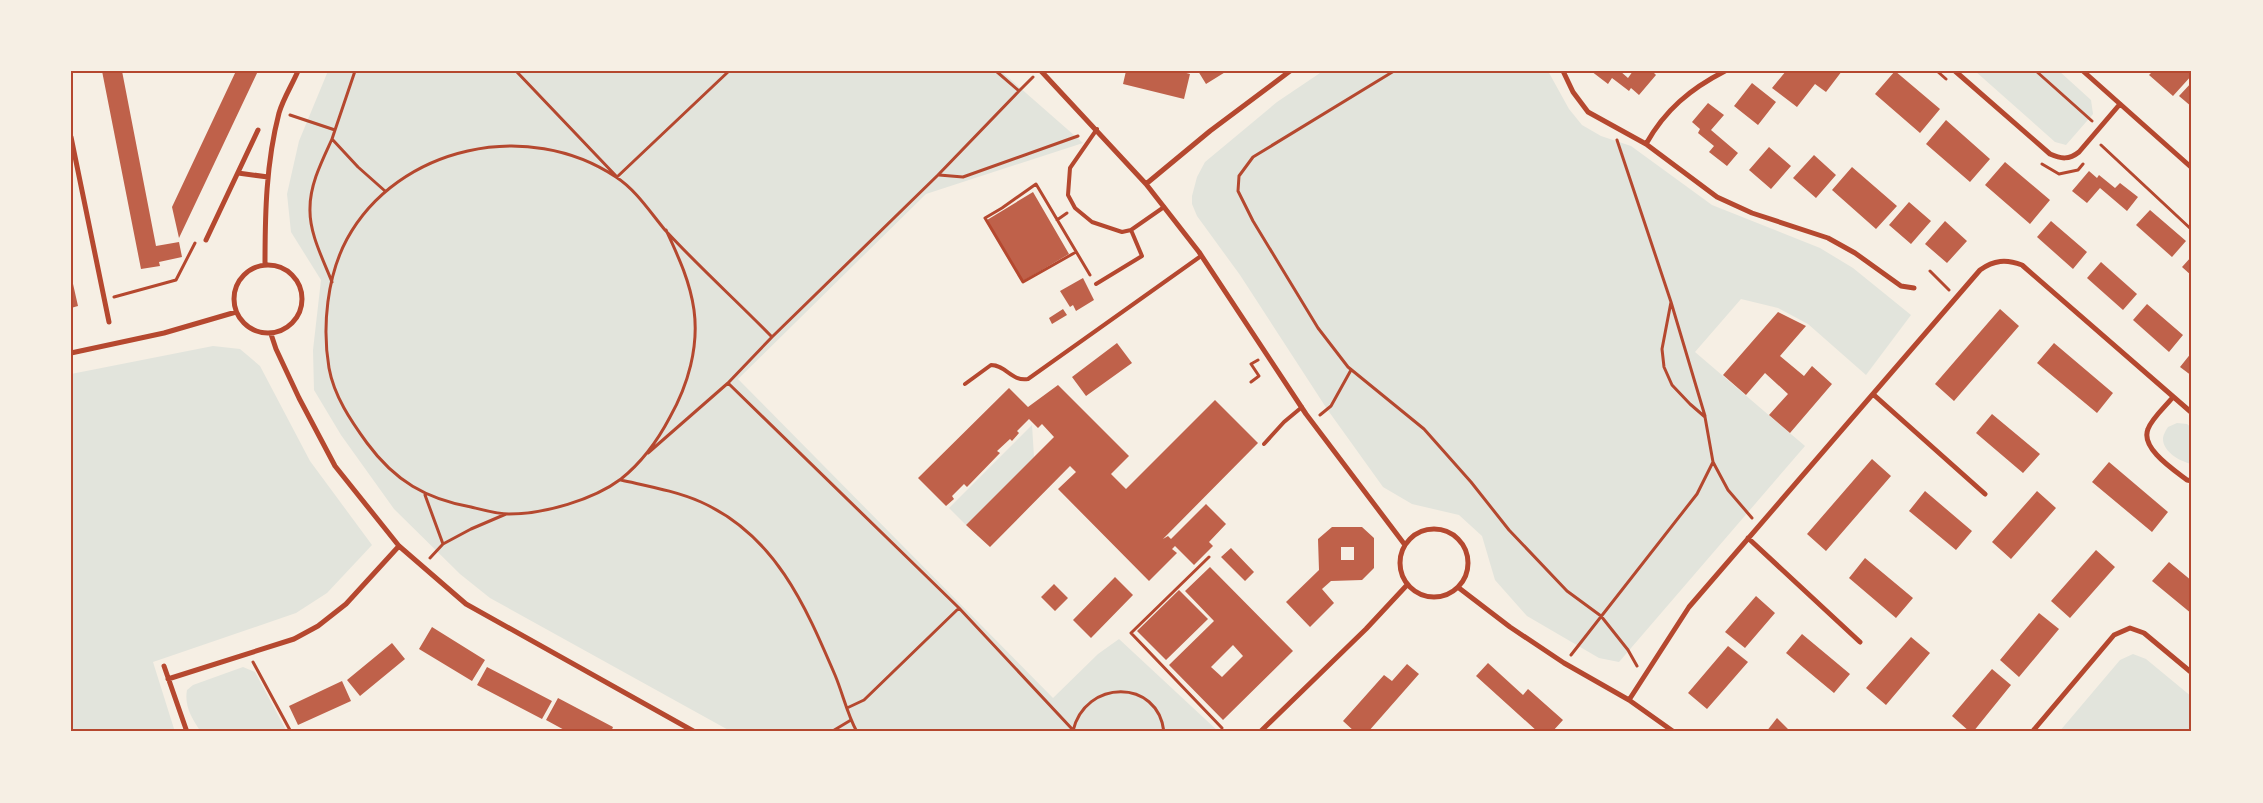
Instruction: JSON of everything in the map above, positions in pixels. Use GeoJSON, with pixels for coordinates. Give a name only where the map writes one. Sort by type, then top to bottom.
{"type":"FeatureCollection","features":[{"type":"Feature","properties":{"kind":"street"},"geometry":{"type":"LineString","coordinates":[[266,265],[265,212],[268,176],[280,112],[298,71]]}},
{"type":"Feature","properties":{"kind":"street"},"geometry":{"type":"LineString","coordinates":[[1040,71],[1097,129],[1164,207],[1201,256],[1312,422],[1405,545]]}},
{"type":"Feature","properties":{"kind":"street"},"geometry":{"type":"LineString","coordinates":[[1146,184],[1210,131],[1290,71]]}},
{"type":"Feature","properties":{"kind":"street"},"geometry":{"type":"LineString","coordinates":[[1563,71],[1573,92],[1588,112],[1646,144],[1718,197],[1752,213],[1828,238],[1855,253],[1901,286],[1914,288]]}},
{"type":"Feature","properties":{"kind":"street"},"geometry":{"type":"LineString","coordinates":[[1646,144],[1664,116],[1673,106],[1725,71]]}},
{"type":"Feature","properties":{"kind":"street"},"geometry":{"type":"LineString","coordinates":[[1954,71],[2050,154],[2060,159],[2072,157],[2079,152],[2120,104]]}},
{"type":"Feature","properties":{"kind":"street"},"geometry":{"type":"LineString","coordinates":[[2083,71],[2192,168]]}},
{"type":"Feature","properties":{"kind":"street"},"geometry":{"type":"LineString","coordinates":[[206,240],[258,130]]}},
{"type":"Feature","properties":{"kind":"street"},"geometry":{"type":"LineString","coordinates":[[71,137],[109,322]]}},
{"type":"Feature","properties":{"kind":"street"},"geometry":{"type":"LineString","coordinates":[[238,173],[268,176]]}},
{"type":"Feature","properties":{"kind":"street"},"geometry":{"type":"LineString","coordinates":[[1629,700],[1689,608],[1759,525],[1874,395],[1956,297],[1980,270],[1991,262],[2010,260],[2022,265],[2192,413]]}},
{"type":"Feature","properties":{"kind":"street"},"geometry":{"type":"LineString","coordinates":[[266,265],[278,266],[288,271],[302,291],[303,302],[300,314],[293,324],[271,334],[250,329],[236,312],[234,302],[235,291],[239,281],[246,273],[255,268],[266,265]]}},
{"type":"Feature","properties":{"kind":"street"},"geometry":{"type":"LineString","coordinates":[[71,353],[164,333],[236,312]]}},
{"type":"Feature","properties":{"kind":"street"},"geometry":{"type":"LineString","coordinates":[[271,334],[299,398],[335,466],[399,546],[466,604],[695,732]]}},
{"type":"Feature","properties":{"kind":"street"},"geometry":{"type":"LineString","coordinates":[[1874,395],[1985,494]]}},
{"type":"Feature","properties":{"kind":"street"},"geometry":{"type":"LineString","coordinates":[[2173,398],[2148,429],[2147,441],[2154,453],[2187,480],[2192,481]]}},
{"type":"Feature","properties":{"kind":"street"},"geometry":{"type":"LineString","coordinates":[[1436,529],[1450,533],[1461,542],[1467,552],[1469,566],[1464,582],[1459,588],[1442,597],[1430,598],[1420,595],[1407,585],[1401,572],[1400,558],[1405,545],[1419,533],[1436,529]]}},
{"type":"Feature","properties":{"kind":"street"},"geometry":{"type":"LineString","coordinates":[[1748,538],[1860,642]]}},
{"type":"Feature","properties":{"kind":"street"},"geometry":{"type":"LineString","coordinates":[[168,679],[294,639],[331,617],[399,546]]}},
{"type":"Feature","properties":{"kind":"street"},"geometry":{"type":"LineString","coordinates":[[1260,732],[1407,585]]}},
{"type":"Feature","properties":{"kind":"street"},"geometry":{"type":"LineString","coordinates":[[1459,588],[1510,627],[1564,663],[1629,700],[1674,732]]}},
{"type":"Feature","properties":{"kind":"street"},"geometry":{"type":"LineString","coordinates":[[2032,732],[2114,634],[2130,628],[2144,633],[2192,673]]}},
{"type":"Feature","properties":{"kind":"street"},"geometry":{"type":"LineString","coordinates":[[164,666],[187,732]]}},
{"type":"Feature","properties":{"kind":"lane"},"geometry":{"type":"LineString","coordinates":[[1097,129],[1070,168],[1068,195],[1075,208],[1092,222],[1122,232],[1131,230],[1164,207]]}},
{"type":"Feature","properties":{"kind":"lane"},"geometry":{"type":"LineString","coordinates":[[1096,284],[1142,256],[1131,230]]}},
{"type":"Feature","properties":{"kind":"lane"},"geometry":{"type":"LineString","coordinates":[[965,384],[991,364],[1019,379],[1028,379],[1201,256]]}},
{"type":"Feature","properties":{"kind":"lane"},"geometry":{"type":"LineString","coordinates":[[1264,444],[1284,422],[1302,407]]}},
{"type":"Feature","properties":{"kind":"path"},"geometry":{"type":"LineString","coordinates":[[332,282],[318,244],[309,209],[317,174],[332,139],[354,71]]}},
{"type":"Feature","properties":{"kind":"path"},"geometry":{"type":"LineString","coordinates":[[516,71],[645,204],[666,230],[772,337]]}},
{"type":"Feature","properties":{"kind":"path"},"geometry":{"type":"LineString","coordinates":[[617,177],[729,71]]}},
{"type":"Feature","properties":{"kind":"path"},"geometry":{"type":"LineString","coordinates":[[996,71],[1019,91]]}},
{"type":"Feature","properties":{"kind":"path"},"geometry":{"type":"LineString","coordinates":[[422,567],[443,544],[471,528],[507,514],[557,508],[587,497],[620,480],[728,382],[938,175],[1040,71]]}},
{"type":"Feature","properties":{"kind":"path"},"geometry":{"type":"LineString","coordinates":[[1394,71],[1253,157],[1239,176],[1238,191],[1253,221],[1318,328],[1351,370],[1424,429],[1471,482],[1515,537],[1567,591],[1601,616],[1628,650],[1644,677]]}},
{"type":"Feature","properties":{"kind":"path"},"geometry":{"type":"LineString","coordinates":[[2036,71],[2100,128],[2102,144]]}},
{"type":"Feature","properties":{"kind":"path"},"geometry":{"type":"LineString","coordinates":[[280,112],[335,130]]}},
{"type":"Feature","properties":{"kind":"path"},"geometry":{"type":"LineString","coordinates":[[1616,127],[1618,147],[1671,302],[1705,417],[1713,462],[1728,490],[1759,525]]}},
{"type":"Feature","properties":{"kind":"path"},"geometry":{"type":"LineString","coordinates":[[938,175],[963,177],[1097,129]]}},
{"type":"Feature","properties":{"kind":"path"},"geometry":{"type":"LineString","coordinates":[[332,139],[358,167],[385,191]]}},
{"type":"Feature","properties":{"kind":"path"},"geometry":{"type":"LineString","coordinates":[[507,514],[451,504],[425,495],[394,474],[375,454],[355,427],[339,398],[330,375],[326,350],[332,282],[337,260],[346,240],[356,225],[385,191],[450,154],[505,145],[534,146],[587,162],[617,177]]}},
{"type":"Feature","properties":{"kind":"path"},"geometry":{"type":"LineString","coordinates":[[1076,252],[1023,282],[985,218],[1036,184],[1096,284]]}},
{"type":"Feature","properties":{"kind":"path"},"geometry":{"type":"LineString","coordinates":[[638,462],[661,435],[682,397],[693,355],[694,312],[685,269],[666,230]]}},
{"type":"Feature","properties":{"kind":"path"},"geometry":{"type":"LineString","coordinates":[[104,300],[176,280],[196,240]]}},
{"type":"Feature","properties":{"kind":"path"},"geometry":{"type":"LineString","coordinates":[[1930,271],[1956,297]]}},
{"type":"Feature","properties":{"kind":"path"},"geometry":{"type":"LineString","coordinates":[[1671,302],[1662,349],[1664,367],[1672,385],[1705,417]]}},
{"type":"Feature","properties":{"kind":"path"},"geometry":{"type":"LineString","coordinates":[[1250,382],[1259,376],[1251,364],[1266,354]]}},
{"type":"Feature","properties":{"kind":"path"},"geometry":{"type":"LineString","coordinates":[[1312,422],[1331,406],[1351,370]]}},
{"type":"Feature","properties":{"kind":"path"},"geometry":{"type":"LineString","coordinates":[[728,382],[959,608],[1073,731],[1080,712],[1089,702],[1099,696],[1118,691],[1136,695],[1151,704],[1159,714],[1164,732]]}},
{"type":"Feature","properties":{"kind":"path"},"geometry":{"type":"LineString","coordinates":[[1564,663],[1697,494],[1713,462]]}},
{"type":"Feature","properties":{"kind":"path"},"geometry":{"type":"LineString","coordinates":[[620,480],[702,502],[728,517],[759,541],[779,564],[800,600],[836,678],[857,732]]}},
{"type":"Feature","properties":{"kind":"path"},"geometry":{"type":"LineString","coordinates":[[425,495],[443,544]]}},
{"type":"Feature","properties":{"kind":"path"},"geometry":{"type":"LineString","coordinates":[[1209,557],[1131,633],[1222,728]]}},
{"type":"Feature","properties":{"kind":"path"},"geometry":{"type":"LineString","coordinates":[[847,708],[864,700],[959,608]]}},
{"type":"Feature","properties":{"kind":"path"},"geometry":{"type":"LineString","coordinates":[[248,653],[291,732]]}},
{"type":"Feature","properties":{"kind":"path"},"geometry":{"type":"LineString","coordinates":[[831,732],[851,720]]}},
{"type":"Feature","properties":{"kind":"shaded area"},"geometry":{"type":"Polygon","coordinates":[[[328,71],[1001,71],[1083,143],[926,194],[738,379],[1053,698],[1098,654],[1119,639],[1219,732],[732,732],[490,598],[460,574],[394,509],[341,435],[314,390],[313,350],[321,280],[291,232],[287,194],[299,141],[328,71]]]}},
{"type":"Feature","properties":{"kind":"shaded area"},"geometry":{"type":"Polygon","coordinates":[[[1323,71],[1548,71],[1569,109],[1582,125],[1601,136],[1631,146],[1712,205],[1820,248],[1853,268],[1911,315],[1866,375],[1808,324],[1778,308],[1741,299],[1695,352],[1805,446],[1619,662],[1599,658],[1527,616],[1495,580],[1482,536],[1459,515],[1412,504],[1383,487],[1327,409],[1240,275],[1197,216],[1192,204],[1192,196],[1197,177],[1205,162],[1277,102],[1323,71]]]}},
{"type":"Feature","properties":{"kind":"shaded area"},"geometry":{"type":"Polygon","coordinates":[[[1975,71],[2059,71],[2091,100],[2093,114],[2066,145],[2055,142],[1975,71]]]}},
{"type":"Feature","properties":{"kind":"shaded area"},"geometry":{"type":"Polygon","coordinates":[[[213,346],[240,349],[260,366],[310,461],[372,545],[327,593],[296,613],[153,662],[175,732],[71,732],[71,374],[213,346]]]}},
{"type":"Feature","properties":{"kind":"shaded area"},"geometry":{"type":"Polygon","coordinates":[[[2177,423],[2187,424],[2192,428],[2192,464],[2173,456],[2164,444],[2163,437],[2167,428],[2177,423]]]}},
{"type":"Feature","properties":{"kind":"shaded area"},"geometry":{"type":"Polygon","coordinates":[[[1032,425],[1034,457],[966,525],[949,508],[1032,425]]]}},
{"type":"Feature","properties":{"kind":"shaded area"},"geometry":{"type":"Polygon","coordinates":[[[2133,654],[2146,659],[2192,697],[2192,732],[2059,732],[2120,660],[2133,654]]]}},
{"type":"Feature","properties":{"kind":"shaded area"},"geometry":{"type":"Polygon","coordinates":[[[243,667],[255,672],[287,732],[201,732],[188,707],[187,690],[193,685],[243,667]]]}},
{"type":"Feature","properties":{"kind":"building"},"geometry":{"type":"Polygon","coordinates":[[[102,71],[122,71],[156,246],[179,242],[182,257],[159,262],[160,266],[141,269],[102,71]]]}},
{"type":"Feature","properties":{"kind":"building"},"geometry":{"type":"Polygon","coordinates":[[[236,71],[258,71],[179,238],[172,207],[236,71]]]}},
{"type":"Feature","properties":{"kind":"building"},"geometry":{"type":"Polygon","coordinates":[[[1126,71],[1179,71],[1190,74],[1184,99],[1123,84],[1126,71]]]}},
{"type":"Feature","properties":{"kind":"building"},"geometry":{"type":"Polygon","coordinates":[[[1198,71],[1227,71],[1206,84],[1198,71]]]}},
{"type":"Feature","properties":{"kind":"building"},"geometry":{"type":"Polygon","coordinates":[[[1591,71],[1620,71],[1628,78],[1633,71],[1652,71],[1656,75],[1639,95],[1631,88],[1629,91],[1612,78],[1608,84],[1591,71]]]}},
{"type":"Feature","properties":{"kind":"building"},"geometry":{"type":"Polygon","coordinates":[[[1786,71],[1801,73],[1803,71],[1842,71],[1826,92],[1815,84],[1797,107],[1772,88],[1786,71]]]}},
{"type":"Feature","properties":{"kind":"building"},"geometry":{"type":"Polygon","coordinates":[[[1895,71],[1940,109],[1920,133],[1875,94],[1895,71]]]}},
{"type":"Feature","properties":{"kind":"building"},"geometry":{"type":"Polygon","coordinates":[[[2153,71],[2192,71],[2192,75],[2173,96],[2149,75],[2153,71]]]}},
{"type":"Feature","properties":{"kind":"building"},"geometry":{"type":"Polygon","coordinates":[[[2192,82],[2192,107],[2179,96],[2192,82]]]}},
{"type":"Feature","properties":{"kind":"building"},"geometry":{"type":"Polygon","coordinates":[[[1752,83],[1776,102],[1758,125],[1734,106],[1752,83]]]}},
{"type":"Feature","properties":{"kind":"building"},"geometry":{"type":"Polygon","coordinates":[[[1708,103],[1724,115],[1711,130],[1738,153],[1727,166],[1709,152],[1714,146],[1698,133],[1700,129],[1692,122],[1708,103]]]}},
{"type":"Feature","properties":{"kind":"building"},"geometry":{"type":"Polygon","coordinates":[[[1946,120],[1990,159],[1970,182],[1926,144],[1946,120]]]}},
{"type":"Feature","properties":{"kind":"building"},"geometry":{"type":"Polygon","coordinates":[[[1769,147],[1791,166],[1771,189],[1749,170],[1769,147]]]}},
{"type":"Feature","properties":{"kind":"building"},"geometry":{"type":"Polygon","coordinates":[[[1814,155],[1836,175],[1816,198],[1793,178],[1814,155]]]}},
{"type":"Feature","properties":{"kind":"building"},"geometry":{"type":"Polygon","coordinates":[[[2005,162],[2050,200],[2030,224],[1985,185],[2005,162]]]}},
{"type":"Feature","properties":{"kind":"building"},"geometry":{"type":"Polygon","coordinates":[[[1852,167],[1897,206],[1876,229],[1832,190],[1852,167]]]}},
{"type":"Feature","properties":{"kind":"building"},"geometry":{"type":"Polygon","coordinates":[[[2089,171],[2097,178],[2099,175],[2115,188],[2120,183],[2138,197],[2127,211],[2100,188],[2087,203],[2072,191],[2089,171]]]}},
{"type":"Feature","properties":{"kind":"building"},"geometry":{"type":"Polygon","coordinates":[[[1033,192],[1069,254],[1023,281],[987,220],[1033,192]]]}},
{"type":"Feature","properties":{"kind":"building"},"geometry":{"type":"Polygon","coordinates":[[[1909,202],[1931,221],[1911,244],[1889,225],[1909,202]]]}},
{"type":"Feature","properties":{"kind":"building"},"geometry":{"type":"Polygon","coordinates":[[[2150,210],[2186,241],[2172,257],[2136,225],[2150,210]]]}},
{"type":"Feature","properties":{"kind":"building"},"geometry":{"type":"Polygon","coordinates":[[[1945,221],[1967,241],[1947,263],[1925,244],[1945,221]]]}},
{"type":"Feature","properties":{"kind":"building"},"geometry":{"type":"Polygon","coordinates":[[[2051,221],[2087,252],[2073,269],[2037,237],[2051,221]]]}},
{"type":"Feature","properties":{"kind":"building"},"geometry":{"type":"Polygon","coordinates":[[[2192,256],[2192,276],[2182,267],[2192,256]]]}},
{"type":"Feature","properties":{"kind":"building"},"geometry":{"type":"Polygon","coordinates":[[[2101,262],[2137,294],[2123,310],[2087,278],[2101,262]]]}},
{"type":"Feature","properties":{"kind":"building"},"geometry":{"type":"Polygon","coordinates":[[[71,275],[78,306],[71,308],[71,275]]]}},
{"type":"Feature","properties":{"kind":"building"},"geometry":{"type":"Polygon","coordinates":[[[1083,278],[1094,300],[1076,311],[1073,305],[1070,307],[1060,291],[1083,278]]]}},
{"type":"Feature","properties":{"kind":"building"},"geometry":{"type":"Polygon","coordinates":[[[2147,304],[2183,335],[2169,352],[2133,320],[2147,304]]]}},
{"type":"Feature","properties":{"kind":"building"},"geometry":{"type":"Polygon","coordinates":[[[1063,309],[1067,315],[1052,324],[1049,318],[1063,309]]]}},
{"type":"Feature","properties":{"kind":"building"},"geometry":{"type":"Polygon","coordinates":[[[2000,309],[2019,326],[1954,401],[1935,384],[2000,309]]]}},
{"type":"Feature","properties":{"kind":"building"},"geometry":{"type":"Polygon","coordinates":[[[1778,312],[1806,326],[1780,356],[1804,376],[1812,366],[1832,384],[1790,433],[1769,415],[1788,394],[1765,373],[1746,395],[1723,375],[1778,312]]]}},
{"type":"Feature","properties":{"kind":"building"},"geometry":{"type":"Polygon","coordinates":[[[1117,343],[1132,363],[1086,396],[1072,377],[1117,343]]]}},
{"type":"Feature","properties":{"kind":"building"},"geometry":{"type":"Polygon","coordinates":[[[2054,343],[2113,393],[2097,413],[2037,363],[2054,343]]]}},
{"type":"Feature","properties":{"kind":"building"},"geometry":{"type":"Polygon","coordinates":[[[2192,352],[2192,376],[2180,367],[2192,352]]]}},
{"type":"Feature","properties":{"kind":"building"},"geometry":{"type":"Polygon","coordinates":[[[1058,385],[1129,456],[1111,474],[1126,489],[1215,400],[1258,443],[1163,539],[1168,536],[1171,539],[1206,504],[1226,524],[1209,542],[1213,546],[1194,565],[1175,546],[1172,549],[1177,553],[1149,581],[1058,489],[1076,472],[1070,466],[990,547],[966,525],[1054,437],[1042,424],[1038,428],[1029,419],[1017,431],[1019,433],[1012,441],[1010,439],[997,451],[1000,453],[967,487],[964,484],[952,496],[954,499],[946,506],[918,478],[1009,388],[1028,407],[1058,385]]]}},
{"type":"Feature","properties":{"kind":"building"},"geometry":{"type":"Polygon","coordinates":[[[1992,414],[2040,454],[2023,473],[1976,433],[1992,414]]]}},
{"type":"Feature","properties":{"kind":"building"},"geometry":{"type":"Polygon","coordinates":[[[1872,459],[1891,476],[1826,551],[1807,534],[1872,459]]]}},
{"type":"Feature","properties":{"kind":"building"},"geometry":{"type":"Polygon","coordinates":[[[2109,462],[2168,512],[2152,532],[2092,482],[2109,462]]]}},
{"type":"Feature","properties":{"kind":"building"},"geometry":{"type":"Polygon","coordinates":[[[1925,491],[1972,531],[1956,550],[1909,511],[1925,491]]]}},
{"type":"Feature","properties":{"kind":"building"},"geometry":{"type":"Polygon","coordinates":[[[2037,491],[2056,508],[2011,559],[1992,542],[2037,491]]]}},
{"type":"Feature","properties":{"kind":"building"},"geometry":{"type":"Polygon","coordinates":[[[1332,527],[1362,527],[1374,538],[1374,568],[1362,580],[1331,581],[1322,589],[1334,603],[1310,627],[1286,602],[1319,570],[1318,539],[1332,527]],[[1341,547],[1341,560],[1354,560],[1354,547],[1341,547]]]}},
{"type":"Feature","properties":{"kind":"building"},"geometry":{"type":"Polygon","coordinates":[[[1231,548],[1254,572],[1245,581],[1221,557],[1231,548]]]}},
{"type":"Feature","properties":{"kind":"building"},"geometry":{"type":"Polygon","coordinates":[[[2096,550],[2115,567],[2070,618],[2051,601],[2096,550]]]}},
{"type":"Feature","properties":{"kind":"building"},"geometry":{"type":"Polygon","coordinates":[[[1865,558],[1913,598],[1896,618],[1849,578],[1865,558]]]}},
{"type":"Feature","properties":{"kind":"building"},"geometry":{"type":"Polygon","coordinates":[[[2169,562],[2192,581],[2192,614],[2152,581],[2169,562]]]}},
{"type":"Feature","properties":{"kind":"building"},"geometry":{"type":"Polygon","coordinates":[[[1210,567],[1293,651],[1223,720],[1169,665],[1214,621],[1185,591],[1210,567]],[[1233,645],[1211,667],[1222,677],[1243,656],[1233,645]]]}},
{"type":"Feature","properties":{"kind":"building"},"geometry":{"type":"Polygon","coordinates":[[[1115,577],[1133,595],[1091,638],[1073,620],[1115,577]]]}},
{"type":"Feature","properties":{"kind":"building"},"geometry":{"type":"Polygon","coordinates":[[[1054,584],[1068,598],[1055,611],[1041,597],[1054,584]]]}},
{"type":"Feature","properties":{"kind":"building"},"geometry":{"type":"Polygon","coordinates":[[[1179,590],[1208,619],[1166,660],[1137,631],[1179,590]]]}},
{"type":"Feature","properties":{"kind":"building"},"geometry":{"type":"Polygon","coordinates":[[[1756,596],[1775,613],[1745,648],[1725,632],[1756,596]]]}},
{"type":"Feature","properties":{"kind":"building"},"geometry":{"type":"Polygon","coordinates":[[[2039,613],[2059,629],[2019,677],[2000,660],[2039,613]]]}},
{"type":"Feature","properties":{"kind":"building"},"geometry":{"type":"Polygon","coordinates":[[[432,627],[485,660],[472,681],[419,649],[432,627]]]}},
{"type":"Feature","properties":{"kind":"building"},"geometry":{"type":"Polygon","coordinates":[[[1802,634],[1850,674],[1834,693],[1786,653],[1802,634]]]}},
{"type":"Feature","properties":{"kind":"building"},"geometry":{"type":"Polygon","coordinates":[[[1911,637],[1930,653],[1886,705],[1866,688],[1911,637]]]}},
{"type":"Feature","properties":{"kind":"building"},"geometry":{"type":"Polygon","coordinates":[[[392,643],[405,659],[360,696],[347,680],[392,643]]]}},
{"type":"Feature","properties":{"kind":"building"},"geometry":{"type":"Polygon","coordinates":[[[1728,646],[1748,662],[1707,709],[1688,693],[1728,646]]]}},
{"type":"Feature","properties":{"kind":"building"},"geometry":{"type":"Polygon","coordinates":[[[1488,663],[1523,695],[1528,689],[1563,720],[1552,732],[1538,732],[1476,676],[1488,663]]]}},
{"type":"Feature","properties":{"kind":"building"},"geometry":{"type":"Polygon","coordinates":[[[1407,664],[1419,674],[1368,732],[1355,732],[1343,721],[1384,675],[1392,681],[1407,664]]]}},
{"type":"Feature","properties":{"kind":"building"},"geometry":{"type":"Polygon","coordinates":[[[487,667],[552,701],[542,719],[477,685],[487,667]]]}},
{"type":"Feature","properties":{"kind":"building"},"geometry":{"type":"Polygon","coordinates":[[[1992,669],[2011,685],[1973,732],[1970,732],[1952,716],[1992,669]]]}},
{"type":"Feature","properties":{"kind":"building"},"geometry":{"type":"Polygon","coordinates":[[[342,681],[351,701],[298,725],[289,706],[342,681]]]}},
{"type":"Feature","properties":{"kind":"building"},"geometry":{"type":"Polygon","coordinates":[[[558,698],[613,727],[611,732],[568,732],[546,720],[558,698]]]}},
{"type":"Feature","properties":{"kind":"building"},"geometry":{"type":"Polygon","coordinates":[[[1777,718],[1788,729],[1792,732],[1766,732],[1777,718]]]}},
{"type":"Feature","properties":{"kind":"building"},"geometry":{"type":"Polygon","coordinates":[[[410,729],[441,730],[441,732],[410,732],[410,729]]]}}]}
